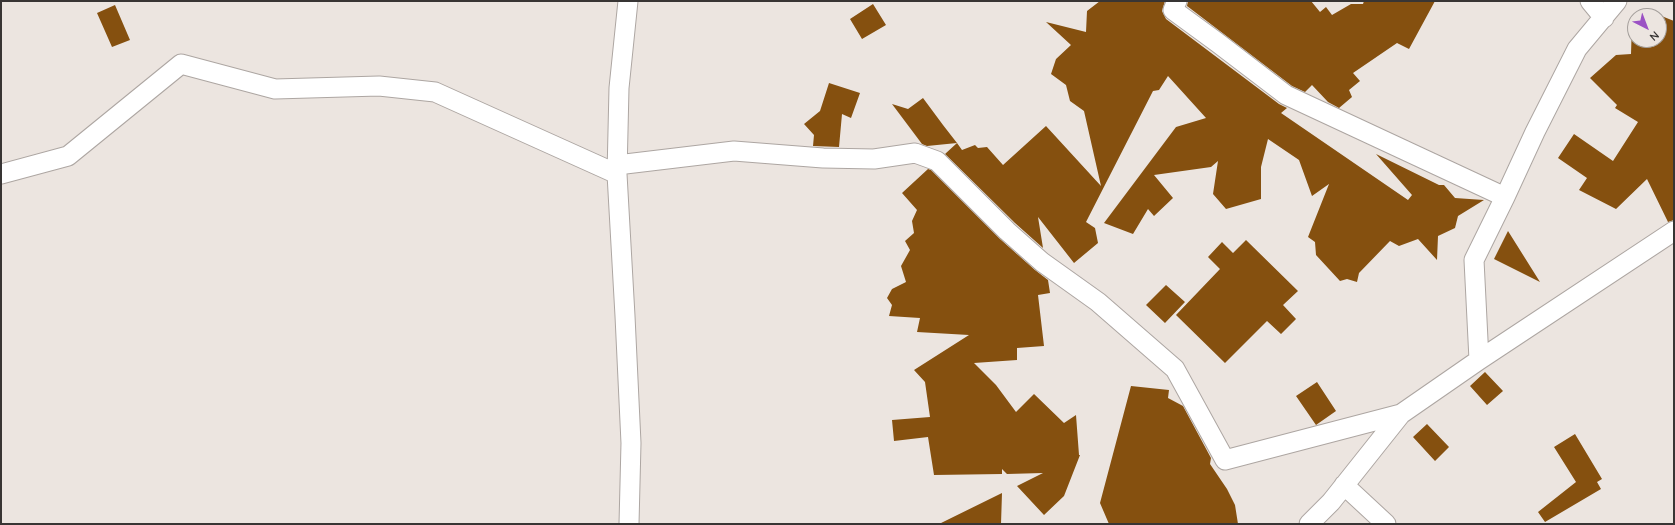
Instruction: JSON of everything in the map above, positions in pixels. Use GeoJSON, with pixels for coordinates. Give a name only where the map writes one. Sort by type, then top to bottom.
{"type":"FeatureCollection","features":[{"type":"Feature","properties":{"kind":"street"},"geometry":{"type":"LineString","coordinates":[[628,1],[619,88],[617,170],[631,443],[630,524]]}},
{"type":"Feature","properties":{"kind":"street"},"geometry":{"type":"LineString","coordinates":[[1177,1],[1172,10],[1286,95],[1505,197]]}},
{"type":"Feature","properties":{"kind":"street"},"geometry":{"type":"LineString","coordinates":[[1590,1],[1604,18]]}},
{"type":"Feature","properties":{"kind":"street"},"geometry":{"type":"LineString","coordinates":[[1479,360],[1474,260],[1535,132],[1577,49],[1617,1]]}},
{"type":"Feature","properties":{"kind":"street"},"geometry":{"type":"LineString","coordinates":[[1,174],[68,156],[181,64],[275,89],[378,86],[435,92],[617,170],[734,151],[823,158],[874,159],[915,153],[937,161],[1007,231],[1042,262],[1098,302],[1175,369],[1225,460],[1400,414]]}},
{"type":"Feature","properties":{"kind":"street"},"geometry":{"type":"LineString","coordinates":[[1309,524],[1331,502],[1400,414],[1674,231]]}},
{"type":"Feature","properties":{"kind":"street"},"geometry":{"type":"LineString","coordinates":[[1344,485],[1386,524]]}},
{"type":"Feature","properties":{"kind":"building"},"geometry":{"type":"Polygon","coordinates":[[[1100,1],[1165,1],[1162,11],[1166,19],[1279,104],[1287,108],[1281,113],[1408,200],[1412,195],[1376,154],[1439,185],[1444,185],[1455,198],[1484,200],[1458,216],[1455,228],[1438,236],[1437,260],[1418,239],[1399,246],[1390,241],[1359,273],[1357,282],[1347,279],[1340,281],[1316,255],[1315,242],[1308,237],[1329,184],[1312,196],[1299,160],[1268,139],[1261,167],[1261,199],[1226,209],[1213,194],[1218,161],[1211,167],[1154,175],[1173,198],[1154,216],[1148,209],[1133,234],[1104,223],[1176,127],[1206,118],[1168,76],[1159,90],[1153,91],[1086,222],[1095,228],[1098,243],[1074,263],[1038,217],[1043,248],[1015,223],[945,154],[957,143],[962,150],[975,145],[978,148],[987,147],[1003,165],[1046,126],[1101,186],[1084,111],[1070,101],[1066,85],[1051,74],[1056,59],[1071,45],[1046,22],[1086,32],[1087,11],[1100,1]]]}},
{"type":"Feature","properties":{"kind":"building"},"geometry":{"type":"Polygon","coordinates":[[[1188,1],[1311,1],[1320,12],[1326,7],[1332,15],[1351,4],[1363,4],[1364,1],[1435,1],[1409,49],[1397,43],[1353,73],[1360,81],[1349,90],[1352,97],[1339,108],[1328,102],[1312,85],[1305,92],[1292,86],[1187,6],[1188,1]]]}},
{"type":"Feature","properties":{"kind":"building"},"geometry":{"type":"Polygon","coordinates":[[[873,4],[886,25],[862,39],[850,19],[873,4]]]}},
{"type":"Feature","properties":{"kind":"building"},"geometry":{"type":"Polygon","coordinates":[[[115,5],[130,40],[112,47],[97,13],[115,5]]]}},
{"type":"Feature","properties":{"kind":"building"},"geometry":{"type":"Polygon","coordinates":[[[1667,18],[1674,21],[1674,220],[1668,222],[1647,179],[1616,209],[1579,190],[1587,178],[1558,158],[1574,134],[1613,161],[1638,122],[1615,108],[1617,105],[1590,78],[1616,55],[1631,54],[1631,48],[1667,48],[1667,18]]]}},
{"type":"Feature","properties":{"kind":"building"},"geometry":{"type":"Polygon","coordinates":[[[829,83],[860,93],[851,118],[842,114],[839,147],[813,146],[814,135],[804,124],[820,111],[829,83]]]}},
{"type":"Feature","properties":{"kind":"building"},"geometry":{"type":"Polygon","coordinates":[[[923,98],[957,143],[927,146],[922,144],[892,104],[908,109],[923,98]]]}},
{"type":"Feature","properties":{"kind":"building"},"geometry":{"type":"Polygon","coordinates":[[[928,169],[931,170],[1000,239],[1048,280],[1050,293],[1038,295],[1044,346],[1017,348],[1017,360],[974,363],[996,385],[1016,412],[1034,394],[1064,423],[1076,415],[1080,455],[1064,496],[1044,515],[1017,486],[1043,473],[1007,474],[1002,469],[1002,474],[934,475],[928,437],[894,441],[892,420],[930,417],[925,382],[914,370],[969,335],[917,332],[920,318],[889,316],[892,305],[887,298],[892,289],[906,282],[901,266],[910,250],[905,241],[914,233],[912,221],[917,210],[902,193],[928,169]]]}},
{"type":"Feature","properties":{"kind":"building"},"geometry":{"type":"Polygon","coordinates":[[[1508,231],[1540,282],[1494,259],[1508,231]]]}},
{"type":"Feature","properties":{"kind":"building"},"geometry":{"type":"Polygon","coordinates":[[[1246,240],[1298,291],[1283,305],[1296,319],[1281,334],[1267,321],[1225,363],[1176,315],[1220,269],[1208,257],[1222,242],[1233,253],[1246,240]]]}},
{"type":"Feature","properties":{"kind":"building"},"geometry":{"type":"Polygon","coordinates":[[[1166,285],[1185,302],[1165,323],[1146,305],[1166,285]]]}},
{"type":"Feature","properties":{"kind":"building"},"geometry":{"type":"Polygon","coordinates":[[[1485,372],[1503,391],[1487,405],[1470,386],[1485,372]]]}},
{"type":"Feature","properties":{"kind":"building"},"geometry":{"type":"Polygon","coordinates":[[[1317,382],[1336,411],[1316,425],[1296,396],[1317,382]]]}},
{"type":"Feature","properties":{"kind":"building"},"geometry":{"type":"Polygon","coordinates":[[[1131,386],[1169,390],[1168,398],[1183,406],[1211,458],[1210,464],[1227,489],[1235,505],[1238,524],[1109,524],[1100,503],[1131,386]]]}},
{"type":"Feature","properties":{"kind":"building"},"geometry":{"type":"Polygon","coordinates":[[[1427,424],[1449,447],[1435,461],[1413,437],[1427,424]]]}},
{"type":"Feature","properties":{"kind":"building"},"geometry":{"type":"Polygon","coordinates":[[[1575,434],[1602,479],[1597,482],[1601,489],[1545,522],[1538,512],[1576,482],[1554,447],[1575,434]]]}},
{"type":"Feature","properties":{"kind":"building"},"geometry":{"type":"Polygon","coordinates":[[[1002,493],[1001,524],[939,524],[1002,493]]]}}]}
